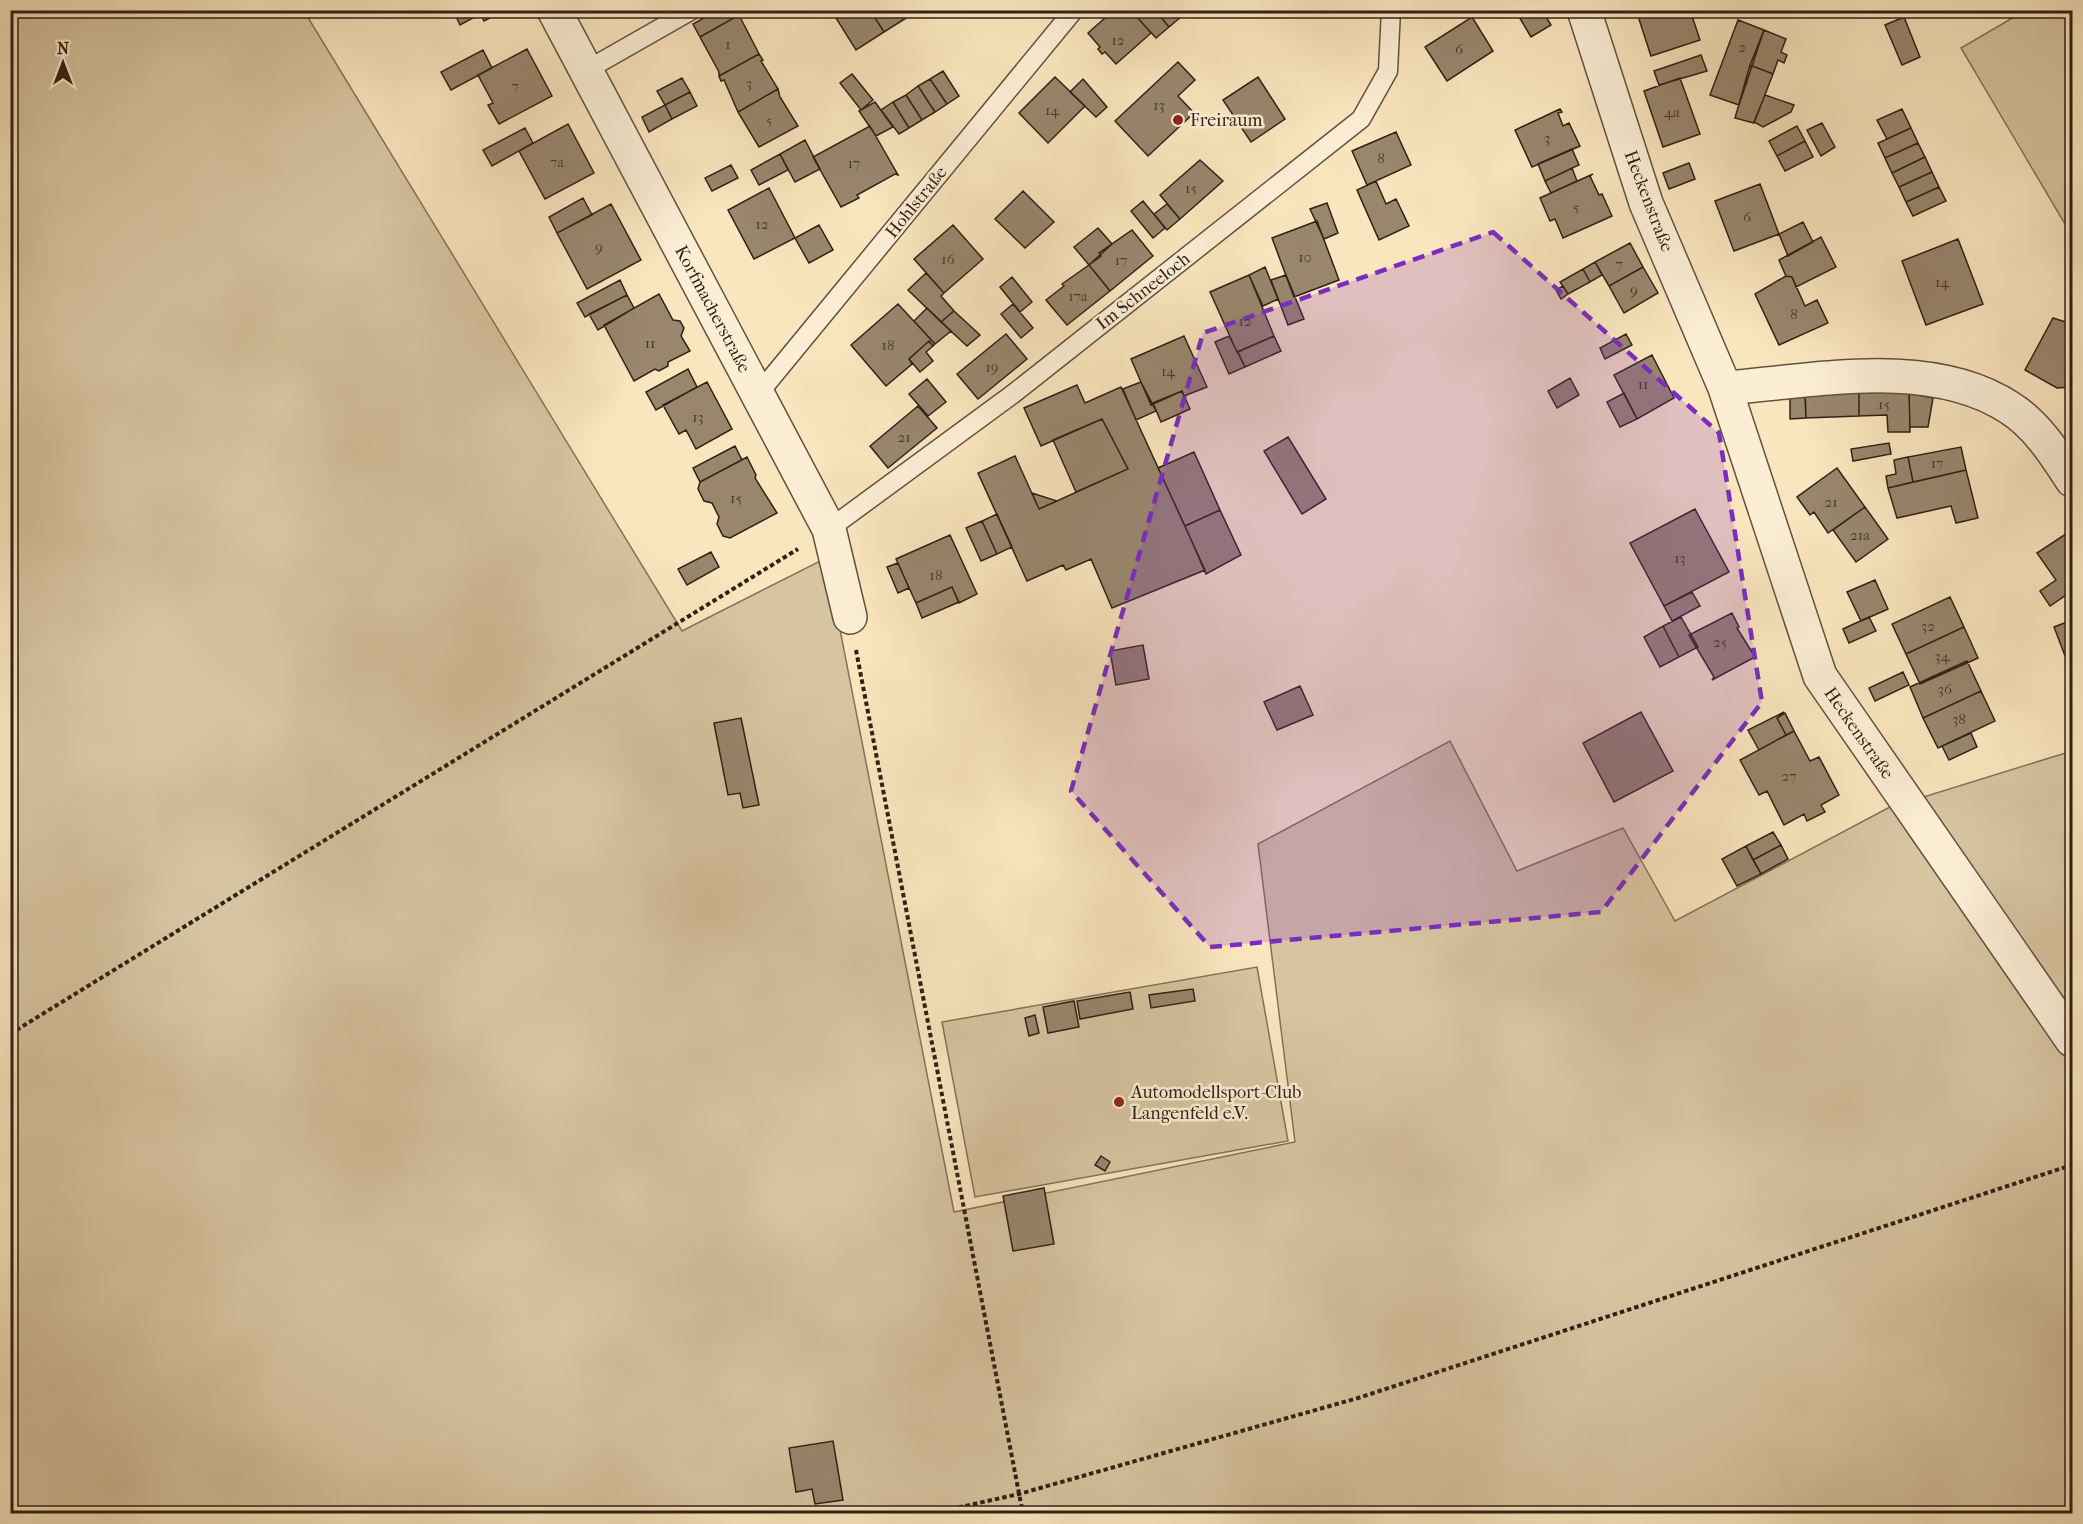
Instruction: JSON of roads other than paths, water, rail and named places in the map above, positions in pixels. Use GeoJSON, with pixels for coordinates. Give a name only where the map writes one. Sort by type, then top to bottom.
{"type":"FeatureCollection","features":[{"type":"Feature","properties":{"kind":"street","name":"Korfmacherstraße"},"geometry":{"type":"LineString","coordinates":[[554,10],[759,393],[829,529],[850,617]]}},
{"type":"Feature","properties":{"kind":"street","name":"Heckenstraße"},"geometry":{"type":"LineString","coordinates":[[1584,10],[1646,203],[1725,388],[1820,676],[2073,1040]]}},
{"type":"Feature","properties":{"kind":"street"},"geometry":{"type":"LineString","coordinates":[[1725,388],[1869,376],[1942,379],[1980,392],[2011,408],[2050,446],[2073,480]]}},
{"type":"Feature","properties":{"kind":"lane"},"geometry":{"type":"LineString","coordinates":[[585,71],[692,10]]}},
{"type":"Feature","properties":{"kind":"lane","name":"Im Schneeloch"},"geometry":{"type":"LineString","coordinates":[[829,529],[1013,394],[1361,119],[1388,71],[1391,10]]}},
{"type":"Feature","properties":{"kind":"lane","name":"Hohlstraße"},"geometry":{"type":"LineString","coordinates":[[759,393],[1073,11]]}},
{"type":"Feature","properties":{"kind":"place","name":"Freiraum"},"geometry":{"type":"Point","coordinates":[1178,120]}},
{"type":"Feature","properties":{"kind":"place","name":"Automodellsport-Club Langenfeld e.V."},"geometry":{"type":"Point","coordinates":[1119,1102]}}]}
